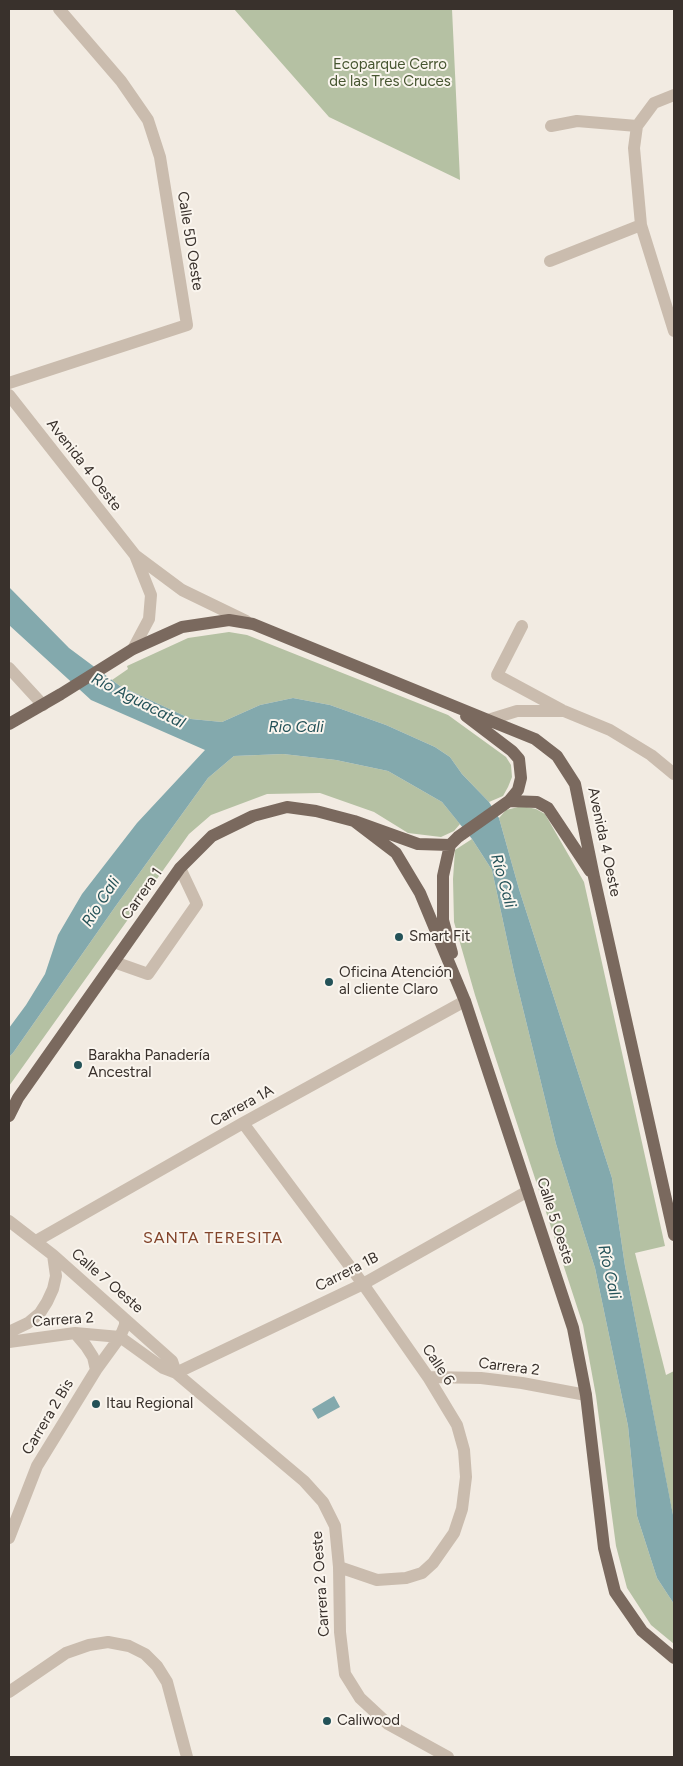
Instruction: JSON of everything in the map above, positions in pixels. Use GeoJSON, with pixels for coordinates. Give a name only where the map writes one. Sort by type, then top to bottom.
{"type":"FeatureCollection","features":[{"type":"Feature","properties":{"kind":"main road","name":"Avenida 4 Oeste"},"geometry":{"type":"LineString","coordinates":[[9,724],[133,649],[182,628],[229,620],[252,624],[488,720],[535,740],[558,756],[575,784],[674,1235]]}},
{"type":"Feature","properties":{"kind":"main road"},"geometry":{"type":"LineString","coordinates":[[450,705],[505,744],[519,759],[521,778],[518,790],[505,804],[454,841],[443,876],[443,920],[465,1001]]}},
{"type":"Feature","properties":{"kind":"main road"},"geometry":{"type":"LineString","coordinates":[[505,804],[537,802],[548,808],[594,877]]}},
{"type":"Feature","properties":{"kind":"main road","name":"Carrera 1"},"geometry":{"type":"LineString","coordinates":[[9,1116],[13,1103],[180,868],[212,836],[253,816],[287,807],[316,811],[354,821],[418,844],[454,841]]}},
{"type":"Feature","properties":{"kind":"main road","name":"Calle 5 Oeste"},"geometry":{"type":"LineString","coordinates":[[354,821],[396,853],[420,893],[465,1001],[573,1328],[586,1395],[604,1548],[615,1592],[642,1631],[670,1655]]}},
{"type":"Feature","properties":{"kind":"street","name":"Calle 5D Oeste"},"geometry":{"type":"LineString","coordinates":[[9,384],[187,325],[160,157],[148,120],[121,81],[59,9]]}},
{"type":"Feature","properties":{"kind":"street"},"geometry":{"type":"LineString","coordinates":[[674,95],[654,103],[637,126],[634,148],[642,225],[674,331]]}},
{"type":"Feature","properties":{"kind":"street"},"geometry":{"type":"LineString","coordinates":[[551,126],[577,121],[637,126]]}},
{"type":"Feature","properties":{"kind":"street"},"geometry":{"type":"LineString","coordinates":[[550,261],[642,225]]}},
{"type":"Feature","properties":{"kind":"street","name":"Avenida 4 Oeste"},"geometry":{"type":"LineString","coordinates":[[9,395],[135,555],[182,590],[252,624]]}},
{"type":"Feature","properties":{"kind":"street","name":"Avenida 4 Oeste"},"geometry":{"type":"LineString","coordinates":[[133,649],[149,619],[150,595],[135,555]]}},
{"type":"Feature","properties":{"kind":"street"},"geometry":{"type":"LineString","coordinates":[[522,626],[497,675],[564,711],[610,730],[651,755],[674,774]]}},
{"type":"Feature","properties":{"kind":"street"},"geometry":{"type":"LineString","coordinates":[[9,668],[43,705]]}},
{"type":"Feature","properties":{"kind":"street"},"geometry":{"type":"LineString","coordinates":[[488,720],[517,711],[564,711]]}},
{"type":"Feature","properties":{"kind":"street"},"geometry":{"type":"LineString","coordinates":[[114,962],[148,974],[197,904],[180,868]]}},
{"type":"Feature","properties":{"kind":"street","name":"Carrera 1A"},"geometry":{"type":"LineString","coordinates":[[36,1241],[243,1123],[465,1001]]}},
{"type":"Feature","properties":{"kind":"street","name":"Calle 6"},"geometry":{"type":"LineString","coordinates":[[243,1123],[363,1284],[428,1377],[457,1425],[464,1450],[466,1477],[462,1509],[454,1533],[433,1563],[422,1573],[406,1578],[377,1580],[339,1567]]}},
{"type":"Feature","properties":{"kind":"street","name":"Carrera 1B"},"geometry":{"type":"LineString","coordinates":[[176,1373],[363,1284],[528,1191]]}},
{"type":"Feature","properties":{"kind":"street","name":"Calle 7 Oeste"},"geometry":{"type":"LineString","coordinates":[[9,1221],[53,1255],[172,1360],[176,1373]]}},
{"type":"Feature","properties":{"kind":"street","name":"Carrera 2"},"geometry":{"type":"LineString","coordinates":[[9,1332],[28,1323],[40,1313],[47,1302],[56,1276],[53,1255]]}},
{"type":"Feature","properties":{"kind":"street","name":"Carrera 2 Bis"},"geometry":{"type":"LineString","coordinates":[[9,1538],[37,1466],[96,1370],[120,1336],[126,1319]]}},
{"type":"Feature","properties":{"kind":"street"},"geometry":{"type":"LineString","coordinates":[[75,1333],[93,1357],[96,1370]]}},
{"type":"Feature","properties":{"kind":"street","name":"Carrera 2"},"geometry":{"type":"LineString","coordinates":[[9,1342],[75,1333],[120,1336]]}},
{"type":"Feature","properties":{"kind":"street","name":"Carrera 2 Oeste"},"geometry":{"type":"LineString","coordinates":[[120,1336],[163,1368],[176,1373],[304,1481],[323,1502],[335,1526],[339,1567],[340,1632],[345,1674],[360,1698],[388,1724],[448,1757]]}},
{"type":"Feature","properties":{"kind":"street","name":"Carrera 2"},"geometry":{"type":"LineString","coordinates":[[428,1377],[480,1378],[522,1383],[586,1395]]}},
{"type":"Feature","properties":{"kind":"street"},"geometry":{"type":"LineString","coordinates":[[9,1692],[66,1653],[89,1645],[108,1642],[129,1646],[145,1654],[157,1666],[167,1682],[187,1757]]}},
{"type":"Feature","properties":{"kind":"green space","name":"Ecoparque Cerro de las Tres Cruces"},"geometry":{"type":"Polygon","coordinates":[[[234,9],[452,9],[460,180],[329,117],[234,9]]]}},
{"type":"Feature","properties":{"kind":"green space"},"geometry":{"type":"Polygon","coordinates":[[[229,632],[247,635],[448,715],[506,757],[511,765],[512,777],[503,796],[489,802],[462,774],[450,757],[435,747],[386,725],[330,705],[293,698],[260,705],[222,722],[191,719],[120,686],[112,680],[128,669],[127,666],[188,638],[229,632]]]}},
{"type":"Feature","properties":{"kind":"green space"},"geometry":{"type":"Polygon","coordinates":[[[283,754],[336,760],[388,771],[442,802],[460,824],[454,831],[441,837],[408,833],[374,812],[320,793],[267,794],[211,815],[189,834],[9,1086],[9,1057],[208,778],[234,756],[283,754]]]}},
{"type":"Feature","properties":{"kind":"green space"},"geometry":{"type":"Polygon","coordinates":[[[522,806],[536,809],[545,814],[584,882],[665,1246],[635,1253],[666,1375],[674,1371],[674,1521],[625,1266],[612,1178],[519,889],[499,818],[506,810],[522,806]]]}},
{"type":"Feature","properties":{"kind":"green space"},"geometry":{"type":"Polygon","coordinates":[[[472,839],[492,870],[514,972],[556,1144],[595,1268],[628,1426],[637,1516],[657,1578],[674,1604],[674,1644],[651,1625],[627,1588],[616,1546],[596,1396],[583,1325],[475,995],[454,922],[453,879],[455,850],[472,839]]]}},
{"type":"Feature","properties":{"kind":"water","name":"Rio Cali"},"geometry":{"type":"Polygon","coordinates":[[[9,587],[69,648],[120,686],[191,719],[222,722],[260,705],[293,698],[330,705],[386,725],[435,747],[450,757],[462,774],[489,802],[499,818],[519,889],[612,1178],[625,1266],[674,1520],[674,1604],[657,1578],[637,1516],[628,1426],[595,1268],[556,1144],[514,972],[492,870],[472,839],[442,802],[388,771],[336,760],[283,754],[234,756],[208,778],[9,1057],[9,1028],[45,974],[58,935],[82,894],[137,823],[205,750],[91,700],[9,625],[9,587]]]}},
{"type":"Feature","properties":{"kind":"water"},"geometry":{"type":"Polygon","coordinates":[[[334,1396],[340,1407],[318,1419],[312,1409],[334,1396]]]}},
{"type":"Feature","properties":{"kind":"place","name":"Smart Fit"},"geometry":{"type":"Point","coordinates":[399,937]}},
{"type":"Feature","properties":{"kind":"place","name":"Oficina Atención al cliente Claro"},"geometry":{"type":"Point","coordinates":[329,982]}},
{"type":"Feature","properties":{"kind":"place","name":"Barakha Panadería Ancestral"},"geometry":{"type":"Point","coordinates":[78,1065]}},
{"type":"Feature","properties":{"kind":"place","name":"Itau Regional"},"geometry":{"type":"Point","coordinates":[96,1404]}},
{"type":"Feature","properties":{"kind":"place","name":"Caliwood"},"geometry":{"type":"Point","coordinates":[327,1721]}},
{"type":"Feature","properties":{"kind":"district","name":"SANTA TERESITA"},"geometry":{"type":"Point","coordinates":[213,1238]}},
{"type":"Feature","properties":{"kind":"water label","name":"Río Aguacatal"},"geometry":{"type":"Point","coordinates":[138,701]}},
{"type":"Feature","properties":{"kind":"water label","name":"Río Cali"},"geometry":{"type":"Point","coordinates":[503,881]}},
{"type":"Feature","properties":{"kind":"water label","name":"Río Cali"},"geometry":{"type":"Point","coordinates":[101,902]}},
{"type":"Feature","properties":{"kind":"water label","name":"Río Cali"},"geometry":{"type":"Point","coordinates":[609,1272]}}]}
